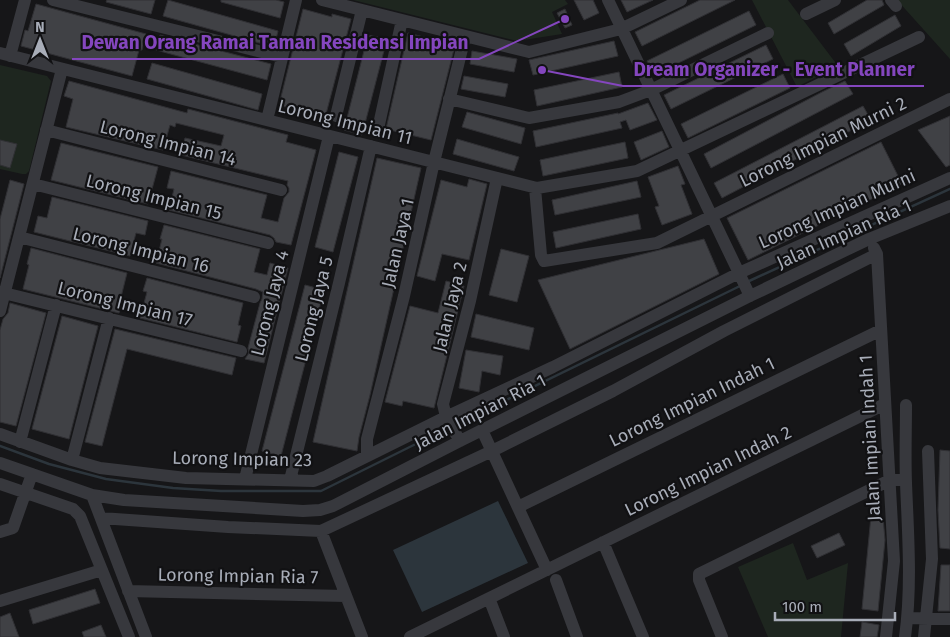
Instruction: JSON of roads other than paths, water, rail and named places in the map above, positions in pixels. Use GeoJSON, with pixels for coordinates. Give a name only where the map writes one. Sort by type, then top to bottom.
{"type":"FeatureCollection","features":[{"type":"Feature","properties":{"kind":"street"},"geometry":{"type":"LineString","coordinates":[[5,54],[25,0]]}},
{"type":"Feature","properties":{"kind":"street"},"geometry":{"type":"LineString","coordinates":[[53,0],[282,57]]}},
{"type":"Feature","properties":{"kind":"street"},"geometry":{"type":"LineString","coordinates":[[268,120],[296,0]]}},
{"type":"Feature","properties":{"kind":"street"},"geometry":{"type":"LineString","coordinates":[[322,0],[529,52],[621,29],[680,0]]}},
{"type":"Feature","properties":{"kind":"street"},"geometry":{"type":"LineString","coordinates":[[608,0],[744,284]]}},
{"type":"Feature","properties":{"kind":"street"},"geometry":{"type":"LineString","coordinates":[[806,14],[835,0]]}},
{"type":"Feature","properties":{"kind":"street"},"geometry":{"type":"LineString","coordinates":[[336,116],[362,10]]}},
{"type":"Feature","properties":{"kind":"street"},"geometry":{"type":"LineString","coordinates":[[378,129],[402,20]]}},
{"type":"Feature","properties":{"kind":"street"},"geometry":{"type":"LineString","coordinates":[[449,99],[528,118],[619,102],[651,90],[768,33]]}},
{"type":"Feature","properties":{"kind":"street","name":"Jalan Jaya 1"},"geometry":{"type":"LineString","coordinates":[[367,456],[368,439],[465,37]]}},
{"type":"Feature","properties":{"kind":"street","name":"Lorong Impian 11"},"geometry":{"type":"LineString","coordinates":[[5,54],[535,188],[637,171],[919,37]]}},
{"type":"Feature","properties":{"kind":"street"},"geometry":{"type":"LineString","coordinates":[[0,311],[2,292],[19,237],[62,69]]}},
{"type":"Feature","properties":{"kind":"street","name":"Lorong Impian Murni 2"},"geometry":{"type":"LineString","coordinates":[[535,188],[541,255],[544,261],[657,243],[950,99]]}},
{"type":"Feature","properties":{"kind":"street","name":"Lorong Impian 14"},"geometry":{"type":"LineString","coordinates":[[46,130],[281,190]]}},
{"type":"Feature","properties":{"kind":"street","name":"Lorong Jaya 4"},"geometry":{"type":"LineString","coordinates":[[246,479],[329,136]]}},
{"type":"Feature","properties":{"kind":"street","name":"Lorong Jaya 5"},"geometry":{"type":"LineString","coordinates":[[290,480],[371,146]]}},
{"type":"Feature","properties":{"kind":"street","name":"Jalan Jaya 2"},"geometry":{"type":"LineString","coordinates":[[453,428],[443,404],[470,301],[497,178]]}},
{"type":"Feature","properties":{"kind":"street","name":"Lorong Impian Murni"},"geometry":{"type":"LineString","coordinates":[[744,284],[950,178]]}},
{"type":"Feature","properties":{"kind":"street","name":"Lorong Impian 15"},"geometry":{"type":"LineString","coordinates":[[32,184],[268,243]]}},
{"type":"Feature","properties":{"kind":"street","name":"Jalan Impian Ria 1"},"geometry":{"type":"LineString","coordinates":[[0,463],[92,495],[124,500],[302,511],[320,510],[333,506],[453,428],[482,430],[744,284],[869,239],[950,206]]}},
{"type":"Feature","properties":{"kind":"street","name":"Lorong Impian 16"},"geometry":{"type":"LineString","coordinates":[[19,237],[254,297]]}},
{"type":"Feature","properties":{"kind":"street","name":"Jalan Impian Indah 1"},"geometry":{"type":"LineString","coordinates":[[869,239],[877,254],[894,561],[886,637]]}},
{"type":"Feature","properties":{"kind":"street","name":"Jalan Impian Ria 1"},"geometry":{"type":"LineString","coordinates":[[101,518],[321,531],[492,451],[613,391],[724,331],[877,254]]}},
{"type":"Feature","properties":{"kind":"street","name":"Lorong Impian 23"},"geometry":{"type":"LineString","coordinates":[[0,434],[100,468],[186,478],[314,481],[367,456],[453,428],[553,367],[744,284]]}},
{"type":"Feature","properties":{"kind":"street","name":"Lorong Impian 17"},"geometry":{"type":"LineString","coordinates":[[2,292],[241,351]]}},
{"type":"Feature","properties":{"kind":"street"},"geometry":{"type":"LineString","coordinates":[[20,442],[56,305]]}},
{"type":"Feature","properties":{"kind":"street"},"geometry":{"type":"LineString","coordinates":[[72,460],[109,318]]}},
{"type":"Feature","properties":{"kind":"street","name":"Lorong Impian Indah 1"},"geometry":{"type":"LineString","coordinates":[[518,507],[881,330]]}},
{"type":"Feature","properties":{"kind":"street","name":"Lorong Impian Indah 2"},"geometry":{"type":"LineString","coordinates":[[410,637],[432,632],[489,598],[551,575],[603,542],[886,404]]}},
{"type":"Feature","properties":{"kind":"street","name":"Jalan Impian Indah 1"},"geometry":{"type":"LineString","coordinates":[[905,637],[909,565],[906,405]]}},
{"type":"Feature","properties":{"kind":"street"},"geometry":{"type":"LineString","coordinates":[[482,430],[551,575],[577,637]]}},
{"type":"Feature","properties":{"kind":"street"},"geometry":{"type":"LineString","coordinates":[[924,637],[932,559],[928,451]]}},
{"type":"Feature","properties":{"kind":"street"},"geometry":{"type":"LineString","coordinates":[[0,532],[13,528],[32,474]]}},
{"type":"Feature","properties":{"kind":"street"},"geometry":{"type":"LineString","coordinates":[[722,637],[699,580],[699,574],[890,480],[906,480]]}},
{"type":"Feature","properties":{"kind":"street"},"geometry":{"type":"LineString","coordinates":[[0,484],[73,509],[80,516],[129,637]]}},
{"type":"Feature","properties":{"kind":"street"},"geometry":{"type":"LineString","coordinates":[[92,495],[146,637]]}},
{"type":"Feature","properties":{"kind":"street"},"geometry":{"type":"LineString","coordinates":[[321,531],[362,637]]}},
{"type":"Feature","properties":{"kind":"street"},"geometry":{"type":"LineString","coordinates":[[603,542],[643,637]]}},
{"type":"Feature","properties":{"kind":"street"},"geometry":{"type":"LineString","coordinates":[[0,601],[102,570]]}},
{"type":"Feature","properties":{"kind":"street","name":"Lorong Impian Ria 7"},"geometry":{"type":"LineString","coordinates":[[128,591],[346,596]]}},
{"type":"Feature","properties":{"kind":"street"},"geometry":{"type":"LineString","coordinates":[[489,598],[504,637]]}},
{"type":"Feature","properties":{"kind":"street"},"geometry":{"type":"LineString","coordinates":[[907,618],[950,619]]}},
{"type":"Feature","properties":{"kind":"waterway"},"geometry":{"type":"LineString","coordinates":[[747,282],[950,189]]}},
{"type":"Feature","properties":{"kind":"waterway"},"geometry":{"type":"LineString","coordinates":[[455,425],[740,286]]}},
{"type":"Feature","properties":{"kind":"waterway"},"geometry":{"type":"LineString","coordinates":[[0,446],[49,464],[106,479],[173,488],[221,491],[321,491],[448,428]]}},
{"type":"Feature","properties":{"kind":"place","name":"Dewan Orang Ramai Taman Residensi Impian"},"geometry":{"type":"Point","coordinates":[565,19]}},
{"type":"Feature","properties":{"kind":"place","name":"Dream Organizer - Event Planner"},"geometry":{"type":"Point","coordinates":[542,70]}}]}
